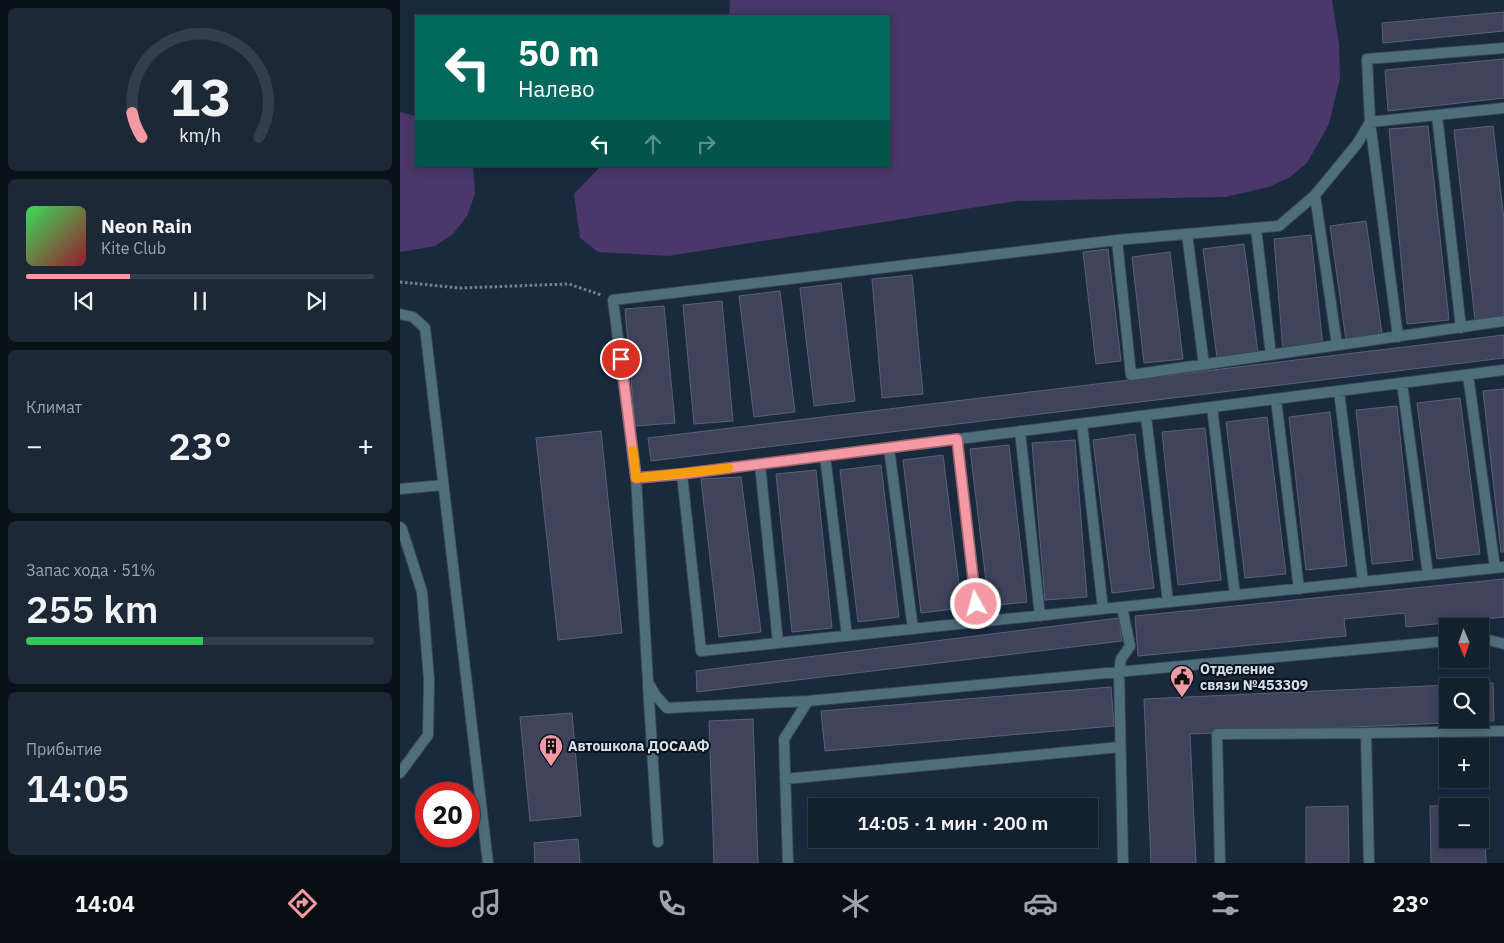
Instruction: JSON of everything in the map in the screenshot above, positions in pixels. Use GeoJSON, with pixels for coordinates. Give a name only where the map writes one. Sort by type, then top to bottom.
{"type":"FeatureCollection","features":[{"type":"Feature","properties":{"kind":"lane"},"geometry":{"type":"LineString","coordinates":[[1398,337],[1370,122],[1367,59],[1504,48]]}},
{"type":"Feature","properties":{"kind":"lane"},"geometry":{"type":"LineString","coordinates":[[1370,122],[1504,111]]}},
{"type":"Feature","properties":{"kind":"lane"},"geometry":{"type":"LineString","coordinates":[[1437,115],[1461,328]]}},
{"type":"Feature","properties":{"kind":"lane"},"geometry":{"type":"LineString","coordinates":[[658,842],[636,478],[613,300],[1117,240],[1279,226],[1315,196],[1357,144],[1370,122]]}},
{"type":"Feature","properties":{"kind":"lane"},"geometry":{"type":"LineString","coordinates":[[1315,196],[1337,346]]}},
{"type":"Feature","properties":{"kind":"lane"},"geometry":{"type":"LineString","coordinates":[[1256,228],[1271,355]]}},
{"type":"Feature","properties":{"kind":"lane"},"geometry":{"type":"LineString","coordinates":[[1187,234],[1204,364]]}},
{"type":"Feature","properties":{"kind":"lane"},"geometry":{"type":"LineString","coordinates":[[1117,240],[1131,375],[1504,321]]}},
{"type":"Feature","properties":{"kind":"lane"},"geometry":{"type":"LineString","coordinates":[[400,314],[413,317],[425,328],[488,863]]}},
{"type":"Feature","properties":{"kind":"lane"},"geometry":{"type":"LineString","coordinates":[[636,478],[682,474],[1504,370]]}},
{"type":"Feature","properties":{"kind":"lane"},"geometry":{"type":"LineString","coordinates":[[682,474],[702,651],[1499,568],[1468,375]]}},
{"type":"Feature","properties":{"kind":"lane"},"geometry":{"type":"LineString","coordinates":[[1402,383],[1428,575]]}},
{"type":"Feature","properties":{"kind":"lane"},"geometry":{"type":"LineString","coordinates":[[1339,391],[1364,582]]}},
{"type":"Feature","properties":{"kind":"lane"},"geometry":{"type":"LineString","coordinates":[[1276,399],[1299,588]]}},
{"type":"Feature","properties":{"kind":"lane"},"geometry":{"type":"LineString","coordinates":[[1212,407],[1235,595]]}},
{"type":"Feature","properties":{"kind":"lane"},"geometry":{"type":"LineString","coordinates":[[1146,416],[1168,602]]}},
{"type":"Feature","properties":{"kind":"lane"},"geometry":{"type":"LineString","coordinates":[[1082,424],[1103,609]]}},
{"type":"Feature","properties":{"kind":"lane"},"geometry":{"type":"LineString","coordinates":[[1020,431],[1040,616]]}},
{"type":"Feature","properties":{"kind":"lane"},"geometry":{"type":"LineString","coordinates":[[957,439],[978,622]]}},
{"type":"Feature","properties":{"kind":"lane"},"geometry":{"type":"LineString","coordinates":[[889,448],[913,629]]}},
{"type":"Feature","properties":{"kind":"lane"},"geometry":{"type":"LineString","coordinates":[[825,456],[847,636]]}},
{"type":"Feature","properties":{"kind":"lane"},"geometry":{"type":"LineString","coordinates":[[760,464],[778,643]]}},
{"type":"Feature","properties":{"kind":"lane"},"geometry":{"type":"LineString","coordinates":[[400,489],[443,485]]}},
{"type":"Feature","properties":{"kind":"lane"},"geometry":{"type":"LineString","coordinates":[[400,527],[422,592],[429,680],[428,735],[400,773]]}},
{"type":"Feature","properties":{"kind":"lane"},"geometry":{"type":"LineString","coordinates":[[1122,607],[1130,646],[1122,659],[1119,672],[1123,863]]}},
{"type":"Feature","properties":{"kind":"lane"},"geometry":{"type":"LineString","coordinates":[[1489,640],[1504,644]]}},
{"type":"Feature","properties":{"kind":"lane"},"geometry":{"type":"LineString","coordinates":[[648,682],[666,708],[808,701],[1439,642]]}},
{"type":"Feature","properties":{"kind":"lane"},"geometry":{"type":"LineString","coordinates":[[788,863],[784,739],[808,701]]}},
{"type":"Feature","properties":{"kind":"lane"},"geometry":{"type":"LineString","coordinates":[[1220,863],[1217,734],[1504,731]]}},
{"type":"Feature","properties":{"kind":"lane"},"geometry":{"type":"LineString","coordinates":[[1366,733],[1369,863]]}},
{"type":"Feature","properties":{"kind":"lane"},"geometry":{"type":"LineString","coordinates":[[785,779],[1120,746]]}},
{"type":"Feature","properties":{"kind":"path"},"geometry":{"type":"LineString","coordinates":[[400,282],[460,288],[569,284],[613,300]]}},
{"type":"Feature","properties":{"kind":"shaded area"},"geometry":{"type":"Polygon","coordinates":[[[730,0],[1332,0],[1339,44],[1340,78],[1329,124],[1307,163],[1290,177],[1269,187],[1225,197],[1016,201],[668,256],[598,252],[580,238],[574,194],[600,167],[890,167],[890,15],[729,15],[730,0]]]}},
{"type":"Feature","properties":{"kind":"shaded area"},"geometry":{"type":"Polygon","coordinates":[[[400,112],[415,116],[415,167],[473,167],[475,194],[467,216],[453,234],[435,246],[400,252],[400,112]]]}},
{"type":"Feature","properties":{"kind":"building"},"geometry":{"type":"Polygon","coordinates":[[[1504,12],[1504,31],[1383,43],[1382,23],[1504,12]]]}},
{"type":"Feature","properties":{"kind":"building"},"geometry":{"type":"Polygon","coordinates":[[[1504,59],[1504,98],[1388,111],[1385,70],[1504,59]]]}},
{"type":"Feature","properties":{"kind":"building"},"geometry":{"type":"Polygon","coordinates":[[[1428,126],[1449,320],[1407,324],[1389,129],[1428,126]]]}},
{"type":"Feature","properties":{"kind":"building"},"geometry":{"type":"Polygon","coordinates":[[[1493,126],[1504,220],[1504,315],[1475,320],[1454,130],[1493,126]]]}},
{"type":"Feature","properties":{"kind":"building"},"geometry":{"type":"Polygon","coordinates":[[[1366,221],[1382,334],[1346,340],[1330,226],[1366,221]]]}},
{"type":"Feature","properties":{"kind":"building"},"geometry":{"type":"Polygon","coordinates":[[[1311,235],[1323,347],[1283,351],[1274,239],[1311,235]]]}},
{"type":"Feature","properties":{"kind":"building"},"geometry":{"type":"Polygon","coordinates":[[[1244,244],[1258,353],[1217,358],[1203,249],[1244,244]]]}},
{"type":"Feature","properties":{"kind":"building"},"geometry":{"type":"Polygon","coordinates":[[[1108,249],[1121,361],[1096,364],[1083,252],[1108,249]]]}},
{"type":"Feature","properties":{"kind":"building"},"geometry":{"type":"Polygon","coordinates":[[[1170,252],[1183,359],[1144,363],[1132,257],[1170,252]]]}},
{"type":"Feature","properties":{"kind":"building"},"geometry":{"type":"Polygon","coordinates":[[[912,275],[923,394],[882,398],[872,279],[912,275]]]}},
{"type":"Feature","properties":{"kind":"building"},"geometry":{"type":"Polygon","coordinates":[[[841,283],[855,401],[814,406],[800,288],[841,283]]]}},
{"type":"Feature","properties":{"kind":"building"},"geometry":{"type":"Polygon","coordinates":[[[780,291],[795,412],[754,417],[739,296],[780,291]]]}},
{"type":"Feature","properties":{"kind":"building"},"geometry":{"type":"Polygon","coordinates":[[[722,301],[733,421],[694,424],[683,305],[722,301]]]}},
{"type":"Feature","properties":{"kind":"building"},"geometry":{"type":"Polygon","coordinates":[[[664,306],[675,423],[635,426],[625,309],[664,306]]]}},
{"type":"Feature","properties":{"kind":"building"},"geometry":{"type":"Polygon","coordinates":[[[1504,335],[1504,358],[651,461],[648,438],[1504,335]]]}},
{"type":"Feature","properties":{"kind":"building"},"geometry":{"type":"Polygon","coordinates":[[[1504,389],[1504,552],[1501,552],[1483,391],[1504,389]]]}},
{"type":"Feature","properties":{"kind":"building"},"geometry":{"type":"Polygon","coordinates":[[[1460,398],[1480,554],[1437,559],[1417,403],[1460,398]]]}},
{"type":"Feature","properties":{"kind":"building"},"geometry":{"type":"Polygon","coordinates":[[[1397,406],[1413,560],[1372,564],[1356,410],[1397,406]]]}},
{"type":"Feature","properties":{"kind":"building"},"geometry":{"type":"Polygon","coordinates":[[[1330,412],[1347,566],[1306,570],[1289,417],[1330,412]]]}},
{"type":"Feature","properties":{"kind":"building"},"geometry":{"type":"Polygon","coordinates":[[[1267,417],[1286,574],[1245,578],[1226,422],[1267,417]]]}},
{"type":"Feature","properties":{"kind":"building"},"geometry":{"type":"Polygon","coordinates":[[[1205,428],[1221,580],[1178,585],[1162,432],[1205,428]]]}},
{"type":"Feature","properties":{"kind":"building"},"geometry":{"type":"Polygon","coordinates":[[[601,431],[622,633],[558,640],[536,438],[601,431]]]}},
{"type":"Feature","properties":{"kind":"building"},"geometry":{"type":"Polygon","coordinates":[[[1135,434],[1154,588],[1112,593],[1093,440],[1135,434]]]}},
{"type":"Feature","properties":{"kind":"building"},"geometry":{"type":"Polygon","coordinates":[[[1075,440],[1087,597],[1045,600],[1032,443],[1075,440]]]}},
{"type":"Feature","properties":{"kind":"building"},"geometry":{"type":"Polygon","coordinates":[[[1009,445],[1027,602],[989,606],[970,449],[1009,445]]]}},
{"type":"Feature","properties":{"kind":"building"},"geometry":{"type":"Polygon","coordinates":[[[943,455],[962,608],[921,613],[903,460],[943,455]]]}},
{"type":"Feature","properties":{"kind":"building"},"geometry":{"type":"Polygon","coordinates":[[[881,465],[899,617],[858,622],[840,470],[881,465]]]}},
{"type":"Feature","properties":{"kind":"building"},"geometry":{"type":"Polygon","coordinates":[[[816,470],[832,628],[792,632],[776,474],[816,470]]]}},
{"type":"Feature","properties":{"kind":"building"},"geometry":{"type":"Polygon","coordinates":[[[741,477],[761,632],[719,637],[701,479],[741,477]]]}},
{"type":"Feature","properties":{"kind":"building"},"geometry":{"type":"Polygon","coordinates":[[[1504,579],[1504,617],[1439,618],[1439,624],[1406,627],[1405,613],[1344,619],[1346,636],[1138,656],[1135,616],[1504,579]]]}},
{"type":"Feature","properties":{"kind":"building"},"geometry":{"type":"Polygon","coordinates":[[[1119,618],[1122,641],[697,692],[696,671],[1119,618]]]}},
{"type":"Feature","properties":{"kind":"building"},"geometry":{"type":"Polygon","coordinates":[[[1489,683],[1493,683],[1494,721],[1489,721],[1489,683]]]}},
{"type":"Feature","properties":{"kind":"building"},"geometry":{"type":"Polygon","coordinates":[[[1439,685],[1439,723],[1190,734],[1196,863],[1151,863],[1144,699],[1439,685]]]}},
{"type":"Feature","properties":{"kind":"building"},"geometry":{"type":"Polygon","coordinates":[[[1111,687],[1114,726],[825,751],[821,711],[1111,687]]]}},
{"type":"Feature","properties":{"kind":"building","name":"Автошкола ДОСААФ"},"geometry":{"type":"Polygon","coordinates":[[[572,713],[581,816],[530,821],[520,717],[572,713]]]}},
{"type":"Feature","properties":{"kind":"building"},"geometry":{"type":"Polygon","coordinates":[[[753,719],[758,863],[714,863],[709,721],[753,719]]]}},
{"type":"Feature","properties":{"kind":"building"},"geometry":{"type":"Polygon","coordinates":[[[1348,806],[1349,863],[1306,863],[1306,807],[1348,806]]]}},
{"type":"Feature","properties":{"kind":"building"},"geometry":{"type":"Polygon","coordinates":[[[1430,806],[1439,806],[1439,848],[1485,848],[1486,863],[1431,863],[1430,806]]]}},
{"type":"Feature","properties":{"kind":"building"},"geometry":{"type":"Polygon","coordinates":[[[578,839],[580,863],[535,863],[534,843],[578,839]]]}},
{"type":"Feature","properties":{"kind":"slow traffic"},"geometry":{"type":"LineString","coordinates":[[633,450],[636,478],[729,468]]}},
{"type":"Feature","properties":{"kind":"place","name":"Отделение связи №453309"},"geometry":{"type":"Point","coordinates":[1182,698]}},
{"type":"Feature","properties":{"kind":"place","name":"Автошкола ДОСААФ"},"geometry":{"type":"Point","coordinates":[551,767]}},
{"type":"Feature","properties":{"kind":"route"},"geometry":{"type":"LineString","coordinates":[[621,359],[636,478],[682,474],[957,439],[976,604]]}}]}
